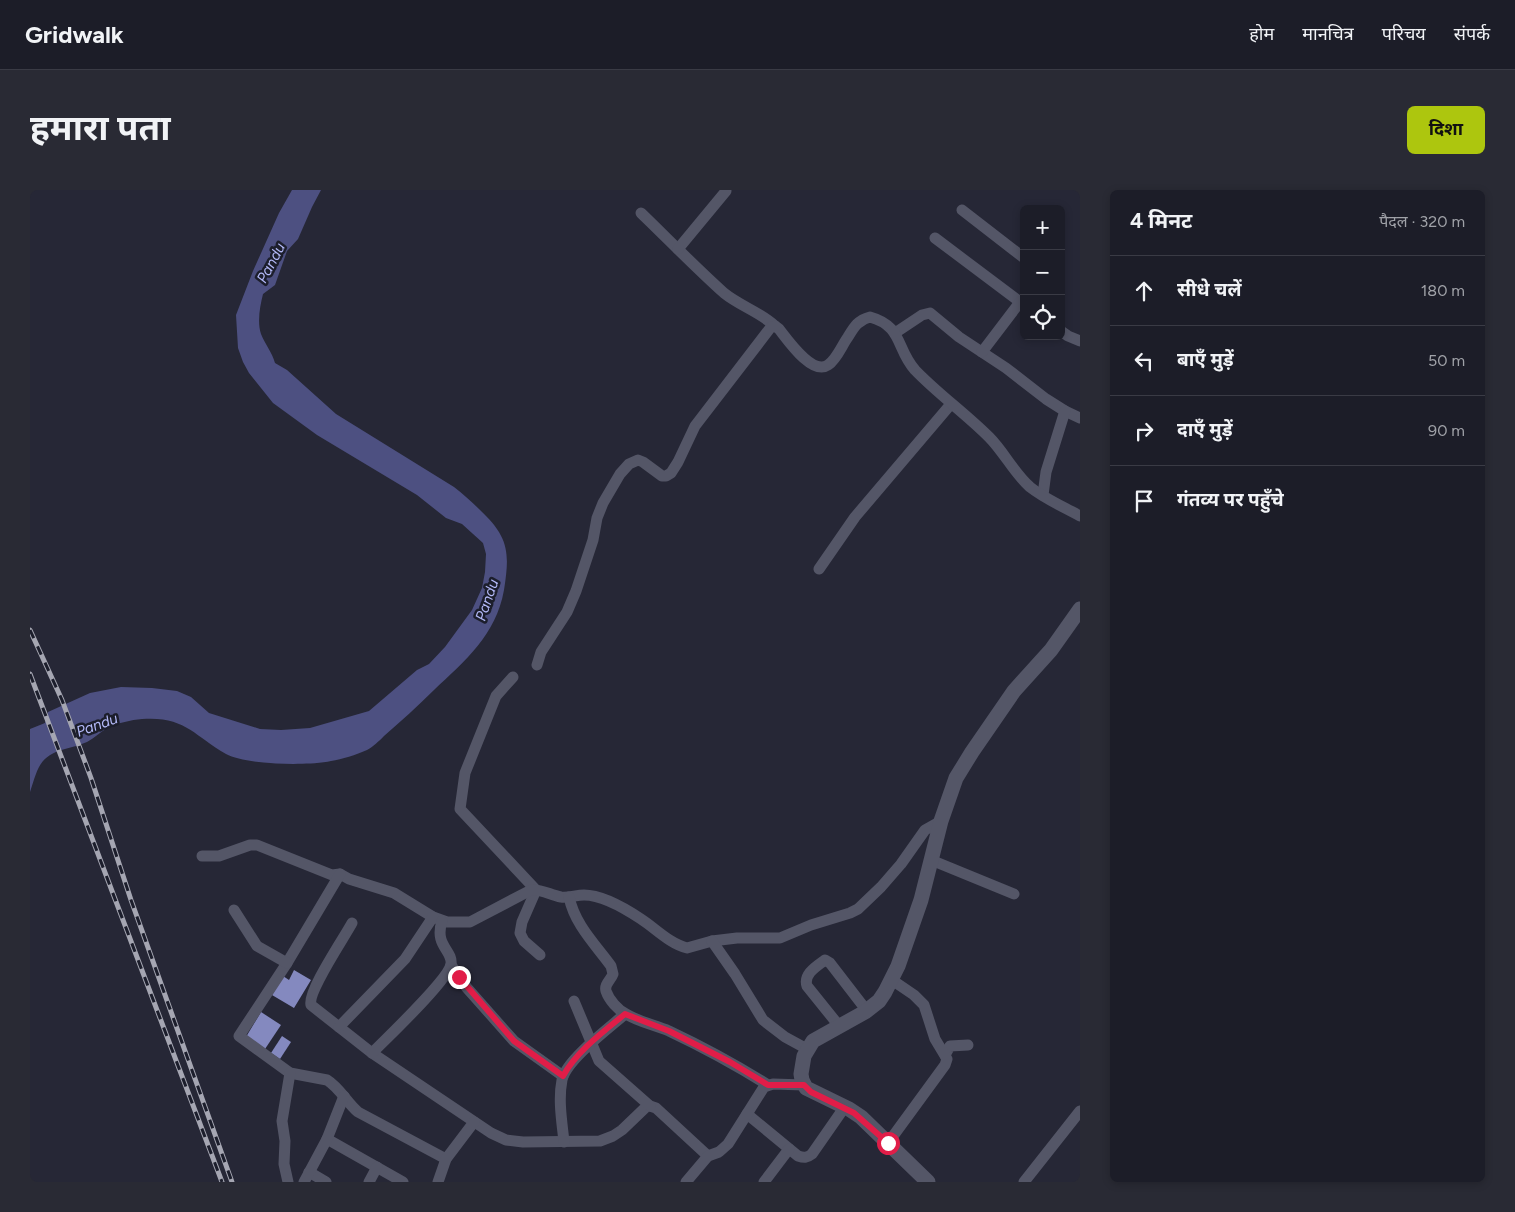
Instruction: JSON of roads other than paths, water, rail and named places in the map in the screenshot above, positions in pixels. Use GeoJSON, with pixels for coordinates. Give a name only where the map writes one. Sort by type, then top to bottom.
{"type":"FeatureCollection","features":[{"type":"Feature","properties":{"kind":"street"},"geometry":{"type":"LineString","coordinates":[[678,249],[726,191]]}},
{"type":"Feature","properties":{"kind":"street"},"geometry":{"type":"LineString","coordinates":[[962,210],[1020,255]]}},
{"type":"Feature","properties":{"kind":"street"},"geometry":{"type":"LineString","coordinates":[[640,213],[724,293],[740,305],[761,315],[779,329],[799,354],[819,367],[825,367],[830,364],[857,323],[864,318],[879,319],[891,327],[909,364],[989,437],[1017,474],[1029,486],[1080,516]]}},
{"type":"Feature","properties":{"kind":"street"},"geometry":{"type":"LineString","coordinates":[[935,238],[1020,302]]}},
{"type":"Feature","properties":{"kind":"street"},"geometry":{"type":"LineString","coordinates":[[982,352],[1020,306]]}},
{"type":"Feature","properties":{"kind":"street"},"geometry":{"type":"LineString","coordinates":[[895,334],[922,315],[930,313],[959,337],[1065,411],[1080,418]]}},
{"type":"Feature","properties":{"kind":"street"},"geometry":{"type":"LineString","coordinates":[[537,665],[541,652],[567,612],[585,567],[600,511],[620,474],[629,464],[638,460],[644,462],[662,476],[666,476],[671,472],[678,462],[690,433],[769,329],[775,326]]}},
{"type":"Feature","properties":{"kind":"street"},"geometry":{"type":"LineString","coordinates":[[1065,334],[1080,341]]}},
{"type":"Feature","properties":{"kind":"street"},"geometry":{"type":"LineString","coordinates":[[819,569],[855,517],[951,404]]}},
{"type":"Feature","properties":{"kind":"street"},"geometry":{"type":"LineString","coordinates":[[1043,495],[1046,472],[1065,411]]}},
{"type":"Feature","properties":{"kind":"street"},"geometry":{"type":"LineString","coordinates":[[919,1179],[888,1143],[860,1117],[811,1092],[802,1080],[801,1067],[809,1045],[817,1038],[840,1027],[867,1010],[878,1001],[892,980],[920,900],[941,822],[956,778],[1014,691],[1051,650],[1080,609]]}},
{"type":"Feature","properties":{"kind":"street"},"geometry":{"type":"LineString","coordinates":[[513,677],[496,696],[492,705],[465,773],[460,809],[536,890]]}},
{"type":"Feature","properties":{"kind":"street"},"geometry":{"type":"LineString","coordinates":[[202,856],[219,856],[250,845],[257,845],[332,875],[340,874],[349,879],[394,893],[438,919],[460,923],[470,922],[524,892],[536,890],[556,896],[569,897],[585,895],[609,902],[635,915],[682,947],[694,947],[712,941],[737,938],[780,938],[858,909],[881,887],[925,830],[941,822]]}},
{"type":"Feature","properties":{"kind":"street"},"geometry":{"type":"LineString","coordinates":[[931,860],[1014,894]]}},
{"type":"Feature","properties":{"kind":"street"},"geometry":{"type":"LineString","coordinates":[[340,874],[287,963],[239,1036],[290,1073],[327,1080],[358,1112],[446,1159]]}},
{"type":"Feature","properties":{"kind":"street"},"geometry":{"type":"LineString","coordinates":[[536,890],[522,922],[520,933],[524,941],[540,955]]}},
{"type":"Feature","properties":{"kind":"street"},"geometry":{"type":"LineString","coordinates":[[569,897],[573,913],[580,925],[611,966],[612,978],[606,988],[606,992],[625,1014],[678,1035],[768,1085],[804,1085]]}},
{"type":"Feature","properties":{"kind":"street"},"geometry":{"type":"LineString","coordinates":[[234,910],[257,946],[287,963]]}},
{"type":"Feature","properties":{"kind":"street"},"geometry":{"type":"LineString","coordinates":[[438,919],[440,938],[450,958],[451,965],[467,988],[514,1041],[563,1076]]}},
{"type":"Feature","properties":{"kind":"street"},"geometry":{"type":"LineString","coordinates":[[339,1027],[405,959],[438,919]]}},
{"type":"Feature","properties":{"kind":"street"},"geometry":{"type":"LineString","coordinates":[[352,923],[319,979],[310,999],[311,1005],[372,1053],[490,1134],[506,1140],[523,1142],[588,1142],[608,1138],[622,1130],[646,1107],[650,1106]]}},
{"type":"Feature","properties":{"kind":"street"},"geometry":{"type":"LineString","coordinates":[[712,941],[764,1020],[785,1037],[807,1049]]}},
{"type":"Feature","properties":{"kind":"street"},"geometry":{"type":"LineString","coordinates":[[840,1027],[806,983],[807,975],[823,962],[829,961],[867,1010]]}},
{"type":"Feature","properties":{"kind":"street"},"geometry":{"type":"LineString","coordinates":[[372,1053],[434,990],[451,965]]}},
{"type":"Feature","properties":{"kind":"street"},"geometry":{"type":"LineString","coordinates":[[888,1143],[945,1065],[947,1059],[935,1039],[924,1005],[914,995],[892,980]]}},
{"type":"Feature","properties":{"kind":"street"},"geometry":{"type":"LineString","coordinates":[[574,1001],[599,1060],[650,1106],[656,1108],[708,1156]]}},
{"type":"Feature","properties":{"kind":"street"},"geometry":{"type":"LineString","coordinates":[[564,1142],[561,1096],[563,1076],[570,1064],[591,1043],[625,1014]]}},
{"type":"Feature","properties":{"kind":"street"},"geometry":{"type":"LineString","coordinates":[[945,1055],[950,1046],[968,1045]]}},
{"type":"Feature","properties":{"kind":"street"},"geometry":{"type":"LineString","coordinates":[[288,1182],[284,1164],[286,1141],[282,1121],[290,1073]]}},
{"type":"Feature","properties":{"kind":"street"},"geometry":{"type":"LineString","coordinates":[[686,1182],[708,1156],[723,1149],[764,1087],[768,1085]]}},
{"type":"Feature","properties":{"kind":"street"},"geometry":{"type":"LineString","coordinates":[[326,1182],[307,1177],[327,1138],[344,1096]]}},
{"type":"Feature","properties":{"kind":"street"},"geometry":{"type":"LineString","coordinates":[[747,1114],[789,1149],[803,1158],[812,1154],[844,1108]]}},
{"type":"Feature","properties":{"kind":"street"},"geometry":{"type":"LineString","coordinates":[[1024,1182],[1080,1111]]}},
{"type":"Feature","properties":{"kind":"street"},"geometry":{"type":"LineString","coordinates":[[438,1182],[446,1159],[474,1122]]}},
{"type":"Feature","properties":{"kind":"street"},"geometry":{"type":"LineString","coordinates":[[327,1138],[403,1182]]}},
{"type":"Feature","properties":{"kind":"street"},"geometry":{"type":"LineString","coordinates":[[764,1182],[789,1149]]}},
{"type":"Feature","properties":{"kind":"street"},"geometry":{"type":"LineString","coordinates":[[369,1182],[377,1167]]}},
{"type":"Feature","properties":{"kind":"water","name":"Pandu"},"geometry":{"type":"Polygon","coordinates":[[[292,190],[321,190],[298,239],[287,251],[275,285],[263,294],[259,319],[263,338],[275,363],[287,370],[336,414],[454,487],[489,519],[502,537],[507,555],[504,590],[494,621],[478,646],[457,668],[376,744],[358,754],[321,763],[308,764],[277,764],[235,758],[179,724],[157,719],[138,719],[113,726],[87,742],[50,755],[41,764],[30,792],[30,729],[45,723],[48,712],[90,693],[121,687],[177,691],[191,697],[209,713],[260,729],[310,728],[369,711],[417,670],[429,664],[445,647],[472,610],[482,588],[486,554],[483,543],[462,524],[446,518],[417,495],[317,435],[273,403],[249,373],[243,362],[238,348],[236,315],[253,271],[279,213],[292,190]]]}},
{"type":"Feature","properties":{"kind":"railway"},"geometry":{"type":"LineString","coordinates":[[30,630],[62,700],[91,778],[131,900],[232,1182]]}},
{"type":"Feature","properties":{"kind":"railway"},"geometry":{"type":"LineString","coordinates":[[30,674],[222,1182]]}}]}
